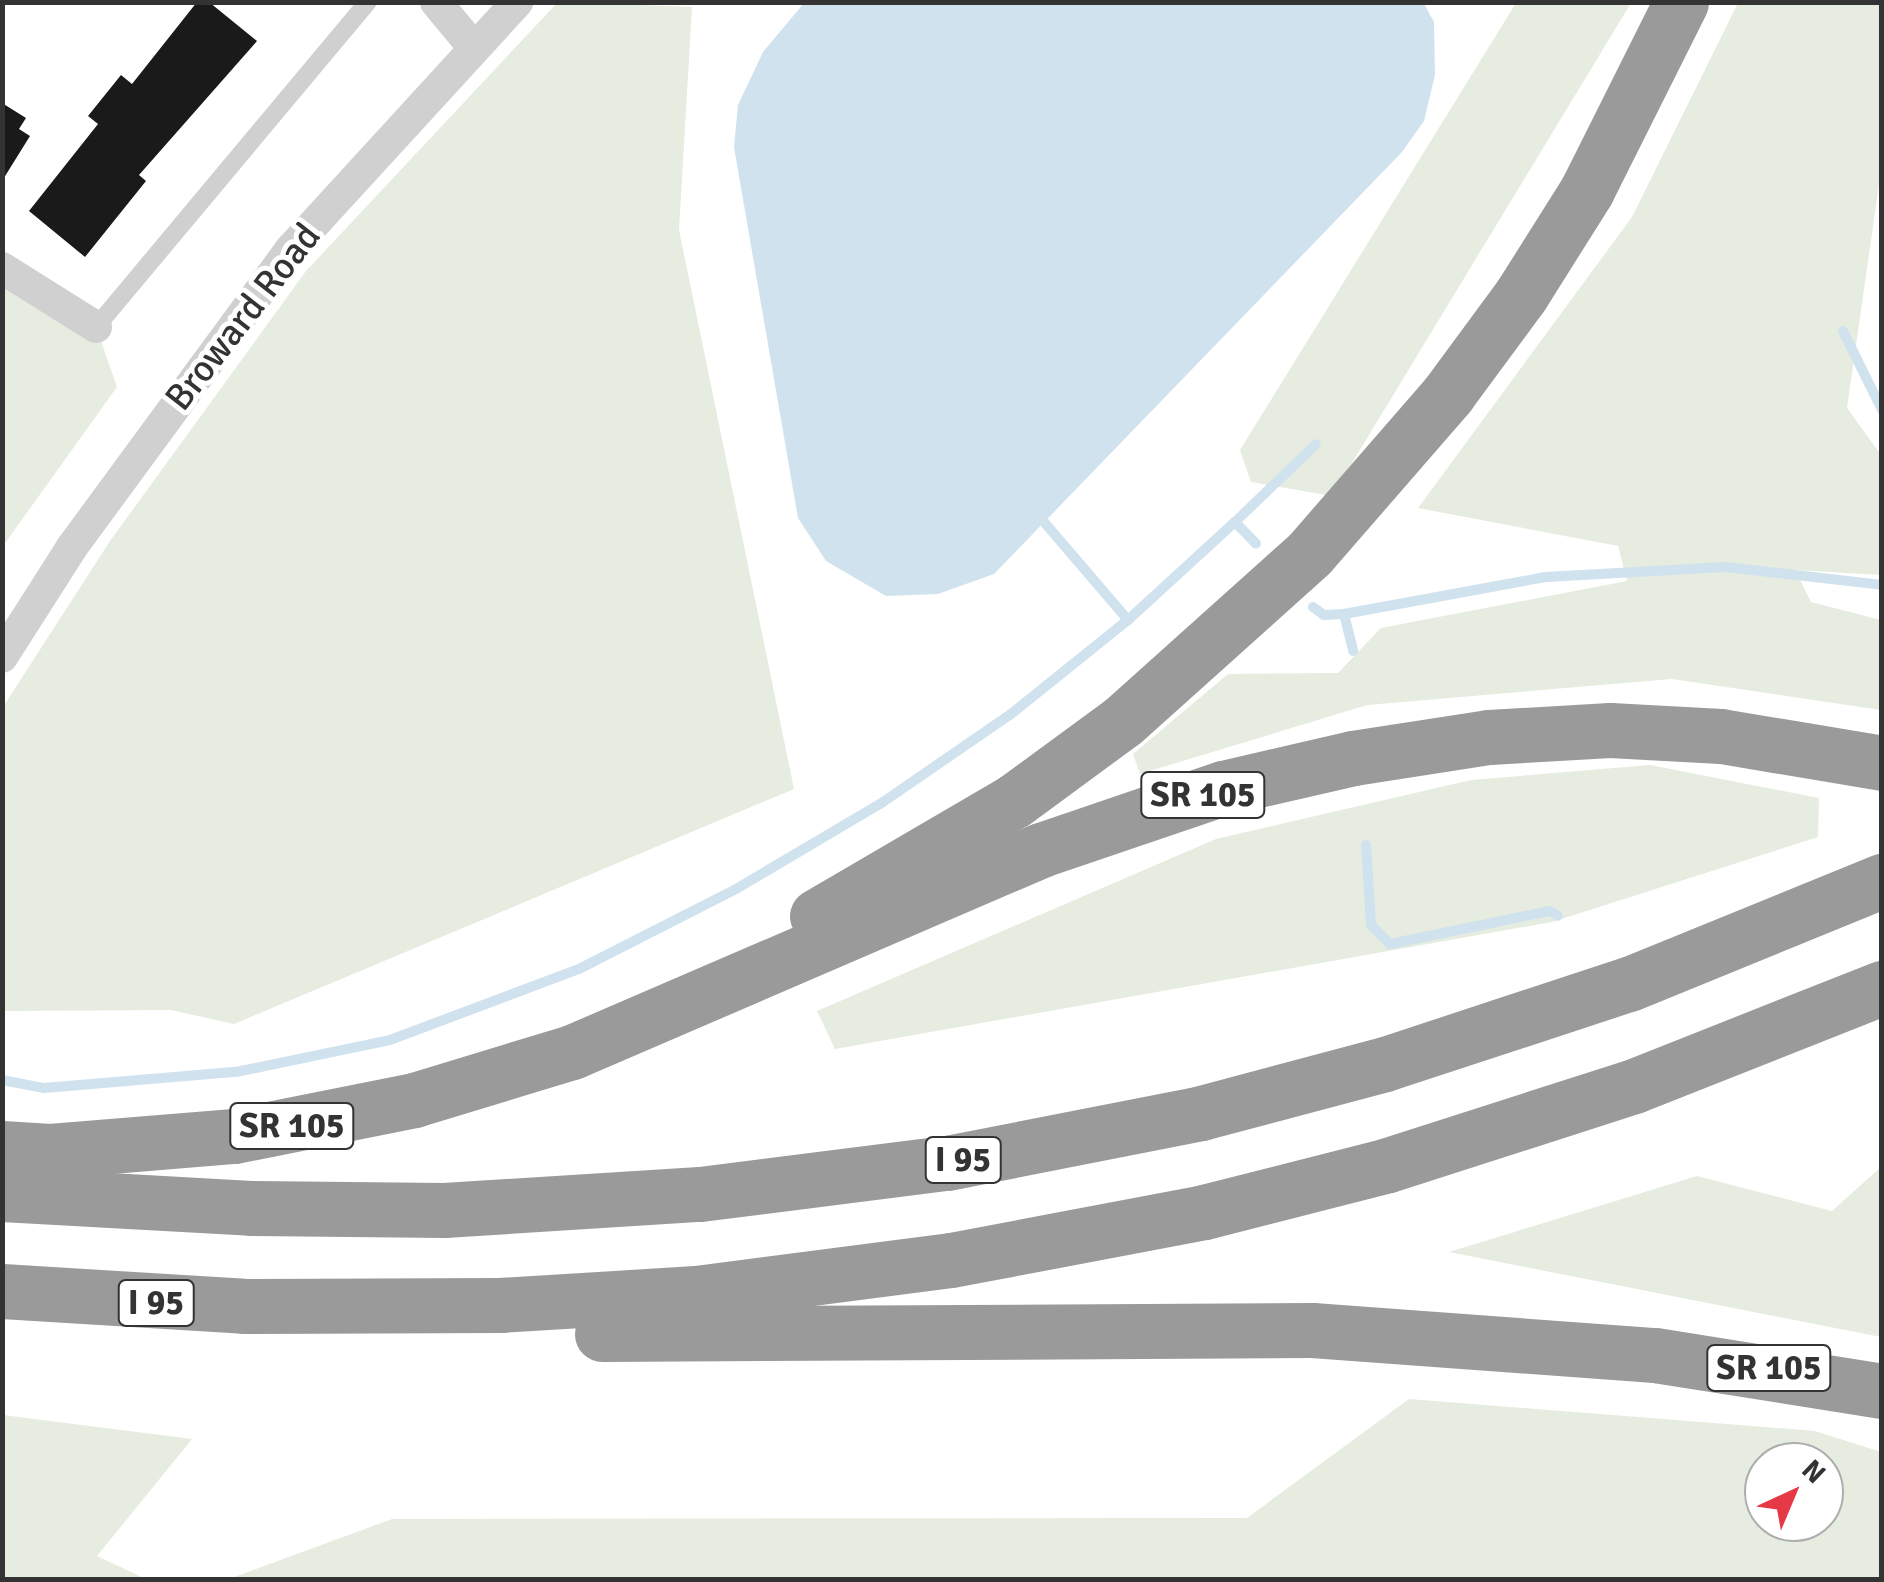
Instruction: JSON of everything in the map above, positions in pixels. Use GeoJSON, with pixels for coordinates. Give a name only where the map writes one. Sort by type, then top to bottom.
{"type":"FeatureCollection","features":[{"type":"Feature","properties":{"kind":"highway"},"geometry":{"type":"LineString","coordinates":[[572,1052],[1014,801],[1123,721],[1228,632],[1382,473],[1500,324],[1586,190],[1680,2]]}},
{"type":"Feature","properties":{"kind":"highway","name":"SR 105"},"geometry":{"type":"LineString","coordinates":[[2,1148],[50,1151],[234,1136],[414,1100],[572,1052],[1041,850],[1223,788],[1354,758],[1489,737],[1610,730],[1721,736],[1879,762]]}},
{"type":"Feature","properties":{"kind":"highway","name":"I 95"},"geometry":{"type":"LineString","coordinates":[[2,1194],[251,1208],[444,1210],[700,1194],[948,1163],[1185,1116],[1386,1064],[1659,973],[1882,880]]}},
{"type":"Feature","properties":{"kind":"highway","name":"I 95"},"geometry":{"type":"LineString","coordinates":[[2,1292],[310,1308],[696,1293],[1074,1240],[1450,1147],[1666,1075],[1882,988]]}},
{"type":"Feature","properties":{"kind":"highway","name":"SR 105"},"geometry":{"type":"LineString","coordinates":[[310,1308],[570,1334],[1312,1330],[1654,1355],[1882,1390]]}},
{"type":"Feature","properties":{"kind":"street"},"geometry":{"type":"LineString","coordinates":[[436,2],[474,48]]}},
{"type":"Feature","properties":{"kind":"street","name":"Broward Road"},"geometry":{"type":"LineString","coordinates":[[2,657],[72,547],[291,248],[517,2]]}},
{"type":"Feature","properties":{"kind":"street"},"geometry":{"type":"LineString","coordinates":[[2,268],[96,327]]}},
{"type":"Feature","properties":{"kind":"lane"},"geometry":{"type":"LineString","coordinates":[[96,327],[368,2]]}},
{"type":"Feature","properties":{"kind":"shaded area"},"geometry":{"type":"Polygon","coordinates":[[[558,2],[692,7],[679,230],[794,789],[234,1024],[171,1010],[3,1011],[3,707],[110,541],[306,271],[558,2]]]}},
{"type":"Feature","properties":{"kind":"shaded area"},"geometry":{"type":"Polygon","coordinates":[[[1516,3],[1631,3],[1332,496],[1251,482],[1240,450],[1516,3]]]}},
{"type":"Feature","properties":{"kind":"shaded area"},"geometry":{"type":"Polygon","coordinates":[[[1738,3],[1881,3],[1881,171],[1847,408],[1881,455],[1881,575],[1795,570],[1811,602],[1881,620],[1881,710],[1672,679],[1367,705],[1140,774],[1133,754],[1228,674],[1338,673],[1381,628],[1627,581],[1618,546],[1418,508],[1632,217],[1738,3]]]}},
{"type":"Feature","properties":{"kind":"shaded area"},"geometry":{"type":"Polygon","coordinates":[[[3,285],[101,341],[117,387],[3,546],[3,285]]]}},
{"type":"Feature","properties":{"kind":"shaded area"},"geometry":{"type":"Polygon","coordinates":[[[1650,765],[1819,798],[1818,837],[1552,922],[835,1049],[817,1011],[1216,839],[1471,780],[1650,765]]]}},
{"type":"Feature","properties":{"kind":"shaded area"},"geometry":{"type":"Polygon","coordinates":[[[1881,1167],[1881,1337],[1449,1252],[1697,1176],[1832,1211],[1881,1167]]]}},
{"type":"Feature","properties":{"kind":"shaded area"},"geometry":{"type":"Polygon","coordinates":[[[1409,1399],[1815,1431],[1881,1452],[1881,1579],[229,1579],[392,1519],[1247,1518],[1409,1399]]]}},
{"type":"Feature","properties":{"kind":"shaded area"},"geometry":{"type":"Polygon","coordinates":[[[3,1415],[192,1439],[97,1556],[146,1579],[3,1579],[3,1415]]]}},
{"type":"Feature","properties":{"kind":"water"},"geometry":{"type":"Polygon","coordinates":[[[1423,2],[1434,22],[1435,75],[1424,121],[1402,152],[994,574],[938,594],[886,596],[826,561],[798,518],[734,147],[738,105],[763,52],[804,3],[1423,2]]]}},
{"type":"Feature","properties":{"kind":"building"},"geometry":{"type":"Polygon","coordinates":[[[197,2],[209,2],[257,41],[139,175],[146,181],[85,257],[29,211],[98,124],[88,116],[121,75],[132,84],[197,2]]]}},
{"type":"Feature","properties":{"kind":"building"},"geometry":{"type":"Polygon","coordinates":[[[2,103],[26,118],[19,129],[30,136],[2,181],[2,103]]]}},
{"type":"Feature","properties":{"kind":"waterway"},"geometry":{"type":"LineString","coordinates":[[1843,331],[1882,410]]}},
{"type":"Feature","properties":{"kind":"waterway"},"geometry":{"type":"LineString","coordinates":[[1235,522],[1316,444]]}},
{"type":"Feature","properties":{"kind":"waterway"},"geometry":{"type":"LineString","coordinates":[[2,1080],[44,1088],[236,1072],[390,1040],[579,969],[736,889],[883,802],[1011,714],[1128,620],[1044,522]]}},
{"type":"Feature","properties":{"kind":"waterway"},"geometry":{"type":"LineString","coordinates":[[1128,620],[1235,522],[1256,544]]}},
{"type":"Feature","properties":{"kind":"waterway"},"geometry":{"type":"LineString","coordinates":[[1313,607],[1324,615],[1344,614],[1546,577],[1725,567],[1882,585]]}},
{"type":"Feature","properties":{"kind":"waterway"},"geometry":{"type":"LineString","coordinates":[[1344,614],[1353,651]]}},
{"type":"Feature","properties":{"kind":"waterway"},"geometry":{"type":"LineString","coordinates":[[1366,845],[1371,925],[1390,944],[1550,911],[1558,916]]}}]}
